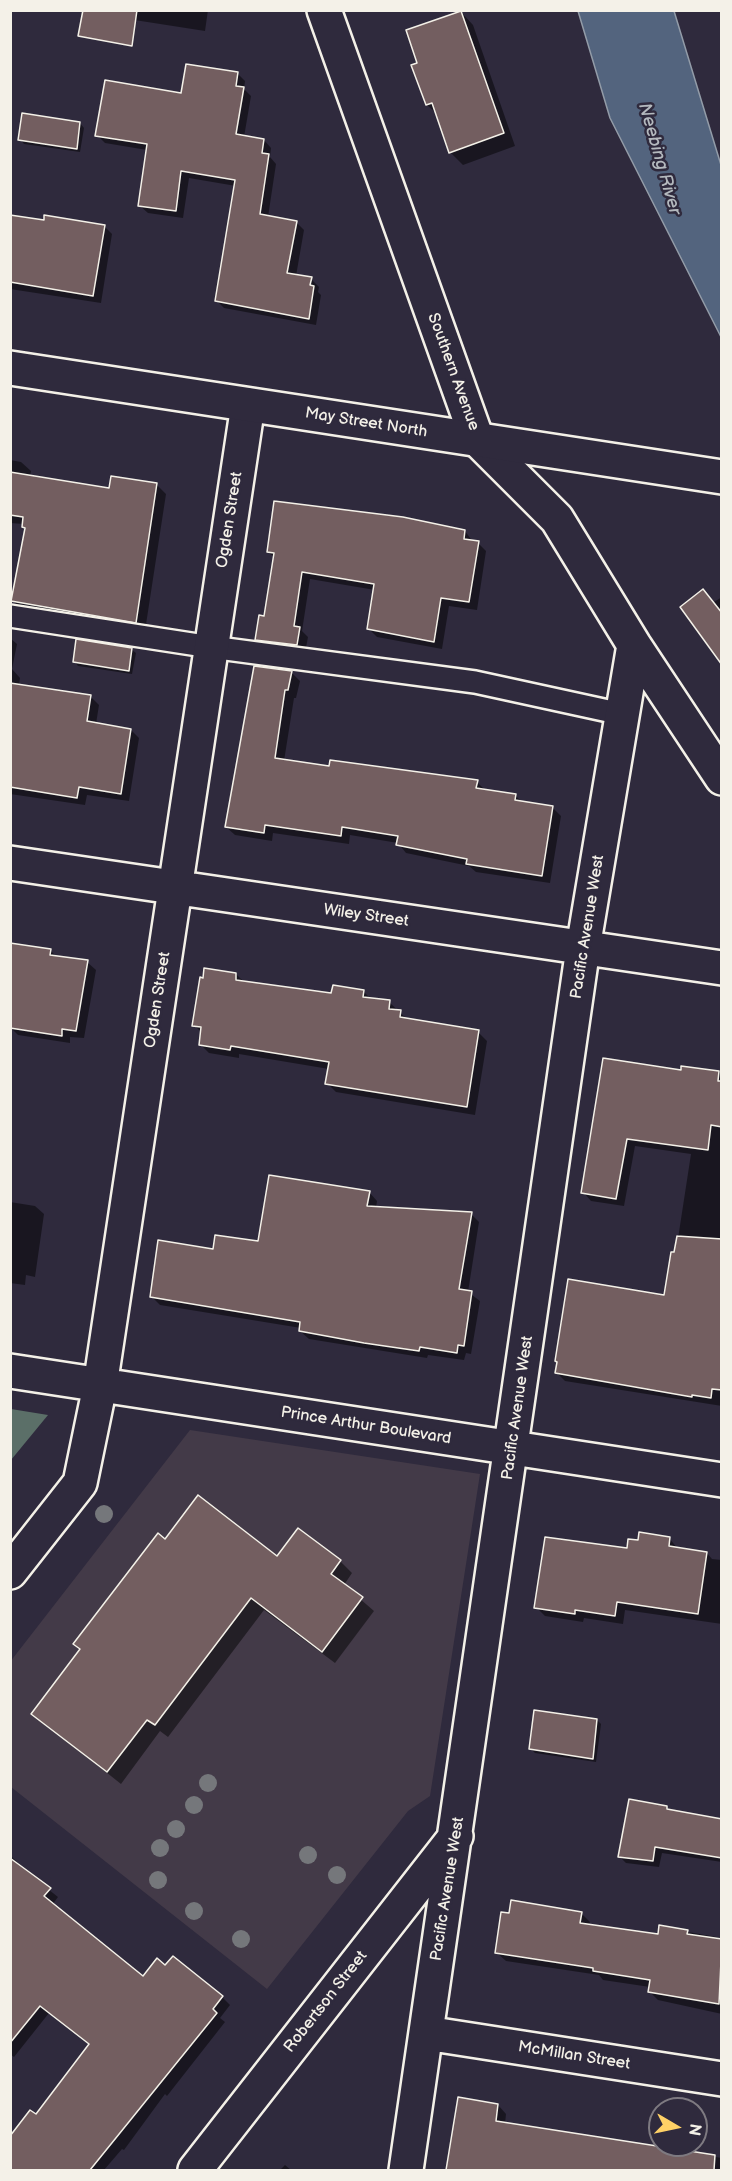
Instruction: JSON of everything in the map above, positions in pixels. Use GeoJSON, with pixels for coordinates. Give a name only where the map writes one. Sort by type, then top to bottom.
{"type":"FeatureCollection","features":[{"type":"Feature","properties":{"kind":"street","name":"Southern Avenue"},"geometry":{"type":"LineString","coordinates":[[324,10],[477,440],[557,519],[634,645],[722,778]]}},
{"type":"Feature","properties":{"kind":"street","name":"May Street North"},"geometry":{"type":"LineString","coordinates":[[10,368],[722,477]]}},
{"type":"Feature","properties":{"kind":"street","name":"Ogden Street"},"geometry":{"type":"LineString","coordinates":[[10,1572],[80,1483],[100,1386],[248,405]]}},
{"type":"Feature","properties":{"kind":"street","name":"Pacific Avenue West"},"geometry":{"type":"LineString","coordinates":[[406,2170],[457,1834],[583,948],[634,645]]}},
{"type":"Feature","properties":{"kind":"street","name":"Wiley Street"},"geometry":{"type":"LineString","coordinates":[[10,863],[722,968]]}},
{"type":"Feature","properties":{"kind":"street","name":"Prince Arthur Boulevard"},"geometry":{"type":"LineString","coordinates":[[10,1371],[722,1480]]}},
{"type":"Feature","properties":{"kind":"street","name":"Robertson Street"},"geometry":{"type":"LineString","coordinates":[[195,2170],[457,1834]]}},
{"type":"Feature","properties":{"kind":"street","name":"McMillan Street"},"geometry":{"type":"LineString","coordinates":[[426,2033],[722,2079]]}},
{"type":"Feature","properties":{"kind":"lane"},"geometry":{"type":"LineString","coordinates":[[10,616],[211,647],[475,682],[622,714]]}},
{"type":"Feature","properties":{"kind":"shaded area"},"geometry":{"type":"Polygon","coordinates":[[[190,1430],[480,1474],[430,1796],[408,1811],[267,1989],[11,1787],[10,1662],[190,1430]]]}},
{"type":"Feature","properties":{"kind":"green space"},"geometry":{"type":"Polygon","coordinates":[[[10,1409],[48,1415],[11,1460],[10,1409]]]}},
{"type":"Feature","properties":{"kind":"water","name":"Neebing River"},"geometry":{"type":"Polygon","coordinates":[[[578,11],[674,11],[721,165],[721,337],[610,118],[578,11]]]}},
{"type":"Feature","properties":{"kind":"building"},"geometry":{"type":"Polygon","coordinates":[[[83,10],[137,10],[132,46],[78,36],[83,10]]]}},
{"type":"Feature","properties":{"kind":"building"},"geometry":{"type":"Polygon","coordinates":[[[461,11],[504,133],[449,153],[432,103],[426,105],[411,65],[417,63],[406,30],[461,11]]]}},
{"type":"Feature","properties":{"kind":"building"},"geometry":{"type":"Polygon","coordinates":[[[186,64],[238,72],[236,86],[244,87],[236,134],[264,139],[262,153],[269,154],[260,214],[297,221],[287,273],[312,277],[310,285],[314,286],[309,319],[215,301],[235,180],[181,171],[176,211],[138,206],[147,144],[95,136],[105,80],[181,93],[186,64]]]}},
{"type":"Feature","properties":{"kind":"building"},"geometry":{"type":"Polygon","coordinates":[[[22,113],[80,122],[77,149],[18,140],[22,113]]]}},
{"type":"Feature","properties":{"kind":"building"},"geometry":{"type":"Polygon","coordinates":[[[10,215],[44,220],[44,215],[105,225],[93,296],[10,282],[10,215]]]}},
{"type":"Feature","properties":{"kind":"building"},"geometry":{"type":"Polygon","coordinates":[[[10,472],[109,488],[111,476],[157,483],[136,623],[11,601],[25,528],[22,527],[23,517],[10,515],[10,472]]]}},
{"type":"Feature","properties":{"kind":"building"},"geometry":{"type":"Polygon","coordinates":[[[274,501],[403,517],[465,530],[464,539],[479,541],[469,602],[441,598],[434,642],[367,629],[374,584],[302,572],[294,626],[300,627],[297,645],[255,640],[259,615],[264,616],[274,553],[267,552],[274,501]]]}},
{"type":"Feature","properties":{"kind":"building"},"geometry":{"type":"Polygon","coordinates":[[[703,589],[722,613],[722,665],[680,607],[703,589]]]}},
{"type":"Feature","properties":{"kind":"building"},"geometry":{"type":"Polygon","coordinates":[[[76,639],[132,648],[129,671],[73,662],[76,639]]]}},
{"type":"Feature","properties":{"kind":"building"},"geometry":{"type":"Polygon","coordinates":[[[254,666],[292,671],[288,690],[285,690],[275,758],[329,766],[330,760],[478,780],[476,788],[516,794],[515,800],[553,806],[542,876],[466,864],[467,859],[396,845],[398,836],[342,827],[341,836],[265,825],[264,833],[225,827],[254,666]]]}},
{"type":"Feature","properties":{"kind":"building"},"geometry":{"type":"Polygon","coordinates":[[[10,683],[91,695],[87,721],[131,729],[121,794],[79,787],[77,798],[10,787],[10,683]]]}},
{"type":"Feature","properties":{"kind":"building"},"geometry":{"type":"Polygon","coordinates":[[[10,943],[51,949],[50,955],[88,960],[76,1031],[62,1029],[62,1036],[10,1028],[10,943]]]}},
{"type":"Feature","properties":{"kind":"building"},"geometry":{"type":"Polygon","coordinates":[[[204,968],[236,973],[236,980],[331,993],[333,985],[364,990],[363,997],[390,1000],[389,1009],[401,1010],[400,1017],[479,1030],[467,1107],[325,1084],[329,1062],[231,1046],[230,1050],[199,1045],[201,1027],[192,1026],[200,977],[203,978],[204,968]]]}},
{"type":"Feature","properties":{"kind":"building"},"geometry":{"type":"Polygon","coordinates":[[[603,1058],[681,1070],[681,1066],[719,1071],[718,1081],[722,1081],[722,1127],[711,1125],[708,1150],[627,1139],[616,1199],[581,1193],[603,1058]]]}},
{"type":"Feature","properties":{"kind":"building"},"geometry":{"type":"Polygon","coordinates":[[[269,1175],[370,1191],[367,1206],[472,1212],[459,1289],[472,1291],[464,1346],[458,1345],[457,1353],[420,1347],[419,1351],[364,1343],[299,1331],[300,1322],[150,1297],[158,1240],[213,1249],[215,1235],[258,1241],[269,1175]]]}},
{"type":"Feature","properties":{"kind":"building"},"geometry":{"type":"Polygon","coordinates":[[[677,1236],[722,1239],[722,1390],[712,1389],[711,1398],[692,1395],[692,1397],[555,1373],[568,1279],[664,1295],[671,1252],[674,1252],[677,1236]]]}},
{"type":"Feature","properties":{"kind":"building"},"geometry":{"type":"Polygon","coordinates":[[[198,1495],[277,1556],[298,1528],[341,1560],[331,1574],[363,1597],[322,1652],[251,1598],[155,1725],[147,1720],[107,1772],[31,1714],[80,1649],[73,1644],[158,1533],[165,1539],[198,1495]]]}},
{"type":"Feature","properties":{"kind":"building"},"geometry":{"type":"Polygon","coordinates":[[[639,1532],[670,1537],[669,1546],[707,1552],[698,1614],[617,1602],[615,1616],[575,1610],[575,1614],[534,1608],[545,1537],[627,1548],[628,1539],[638,1540],[639,1532]]]}},
{"type":"Feature","properties":{"kind":"building"},"geometry":{"type":"Polygon","coordinates":[[[534,1710],[597,1719],[593,1759],[529,1749],[534,1710]]]}},
{"type":"Feature","properties":{"kind":"building"},"geometry":{"type":"Polygon","coordinates":[[[629,1799],[722,1819],[722,1858],[655,1847],[653,1861],[618,1857],[629,1799]]]}},
{"type":"Feature","properties":{"kind":"building"},"geometry":{"type":"Polygon","coordinates":[[[10,1858],[51,1888],[44,1896],[143,1976],[157,1958],[165,1965],[173,1956],[223,1996],[213,2009],[217,2013],[90,2170],[10,2170],[10,2136],[30,2110],[36,2114],[89,2044],[40,2006],[10,2043],[10,1858]]]}},
{"type":"Feature","properties":{"kind":"building"},"geometry":{"type":"Polygon","coordinates":[[[511,1900],[582,1912],[580,1923],[658,1934],[659,1925],[688,1930],[687,1934],[722,1939],[719,2004],[648,1992],[650,1980],[593,1971],[593,1968],[495,1953],[501,1912],[509,1913],[511,1900]]]}},
{"type":"Feature","properties":{"kind":"building"},"geometry":{"type":"Polygon","coordinates":[[[458,2097],[498,2104],[496,2121],[648,2145],[648,2157],[715,2155],[714,2170],[446,2170],[458,2097]]]}}]}
